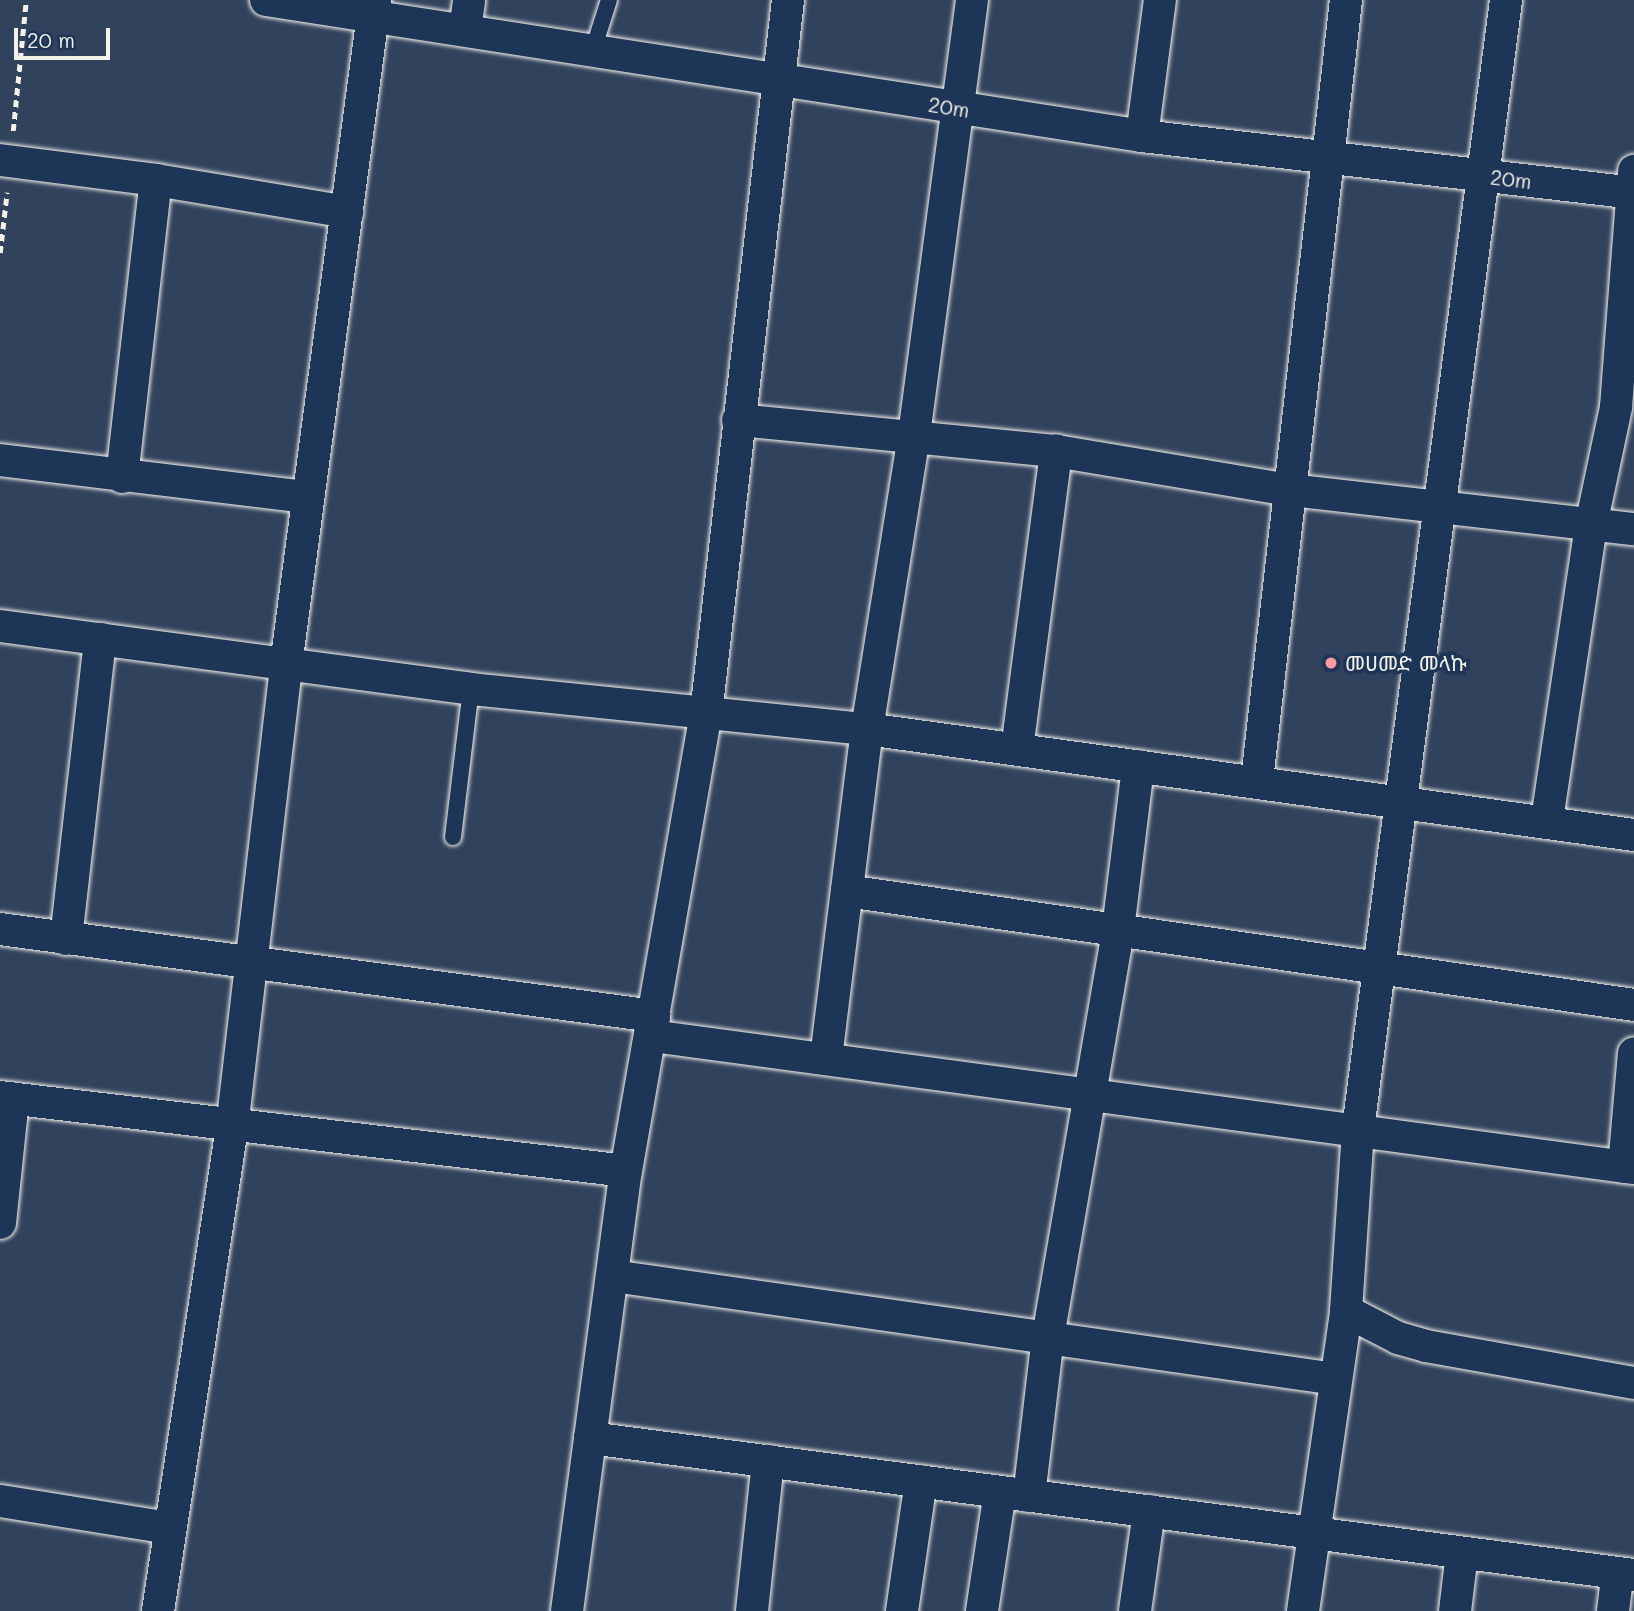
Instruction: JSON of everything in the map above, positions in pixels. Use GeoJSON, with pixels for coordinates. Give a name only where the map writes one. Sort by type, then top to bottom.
{"type":"FeatureCollection","features":[{"type":"Feature","properties":{"kind":"street","name":"20m"},"geometry":{"type":"LineString","coordinates":[[266,0],[467,15],[593,50],[780,82],[1142,136],[1483,176],[1633,186]]}},
{"type":"Feature","properties":{"kind":"street"},"geometry":{"type":"LineString","coordinates":[[567,1611],[626,1171],[706,714],[788,0]]}},
{"type":"Feature","properties":{"kind":"street"},"geometry":{"type":"LineString","coordinates":[[826,1058],[867,729],[914,435],[972,0]]}},
{"type":"Feature","properties":{"kind":"street"},"geometry":{"type":"LineString","coordinates":[[1142,136],[1160,0]]}},
{"type":"Feature","properties":{"kind":"street"},"geometry":{"type":"LineString","coordinates":[[1257,780],[1346,0]]}},
{"type":"Feature","properties":{"kind":"street"},"geometry":{"type":"LineString","coordinates":[[1303,1611],[1346,1311],[1358,1129],[1506,0]]}},
{"type":"Feature","properties":{"kind":"street"},"geometry":{"type":"LineString","coordinates":[[158,1611],[232,1127],[286,665],[374,8]]}},
{"type":"Feature","properties":{"kind":"street"},"geometry":{"type":"LineString","coordinates":[[0,160],[156,180],[346,212]]}},
{"type":"Feature","properties":{"kind":"street"},"geometry":{"type":"LineString","coordinates":[[122,477],[156,180]]}},
{"type":"Feature","properties":{"kind":"street"},"geometry":{"type":"LineString","coordinates":[[1547,820],[1591,525],[1616,407],[1633,186]]}},
{"type":"Feature","properties":{"kind":"street"},"geometry":{"type":"LineString","coordinates":[[738,420],[914,435],[1056,451],[1290,490],[1634,529]]}},
{"type":"Feature","properties":{"kind":"street"},"geometry":{"type":"LineString","coordinates":[[1017,749],[1056,451]]}},
{"type":"Feature","properties":{"kind":"street"},"geometry":{"type":"LineString","coordinates":[[0,460],[122,477],[308,497]]}},
{"type":"Feature","properties":{"kind":"street"},"geometry":{"type":"LineString","coordinates":[[0,626],[471,689],[867,729],[1547,820],[1634,835]]}},
{"type":"Feature","properties":{"kind":"street"},"geometry":{"type":"LineString","coordinates":[[66,939],[100,639]]}},
{"type":"Feature","properties":{"kind":"street"},"geometry":{"type":"LineString","coordinates":[[982,1611],[1015,1494],[1048,1337],[1118,930],[1138,766]]}},
{"type":"Feature","properties":{"kind":"street"},"geometry":{"type":"LineString","coordinates":[[847,891],[1634,1005]]}},
{"type":"Feature","properties":{"kind":"street"},"geometry":{"type":"LineString","coordinates":[[0,929],[253,963],[653,1026],[826,1058],[1629,1168],[1634,1053]]}},
{"type":"Feature","properties":{"kind":"street"},"geometry":{"type":"LineString","coordinates":[[0,1223],[6,1098],[232,1127],[626,1171]]}},
{"type":"Feature","properties":{"kind":"street"},"geometry":{"type":"LineString","coordinates":[[612,1276],[1336,1379]]}},
{"type":"Feature","properties":{"kind":"street"},"geometry":{"type":"LineString","coordinates":[[1346,1311],[1398,1338],[1426,1346],[1634,1383]]}},
{"type":"Feature","properties":{"kind":"street"},"geometry":{"type":"LineString","coordinates":[[590,1438],[1626,1574],[1613,1611]]}},
{"type":"Feature","properties":{"kind":"street"},"geometry":{"type":"LineString","coordinates":[[752,1611],[768,1461]]}},
{"type":"Feature","properties":{"kind":"street"},"geometry":{"type":"LineString","coordinates":[[902,1611],[921,1481]]}},
{"type":"Feature","properties":{"kind":"street"},"geometry":{"type":"LineString","coordinates":[[0,1501],[169,1528]]}},
{"type":"Feature","properties":{"kind":"street"},"geometry":{"type":"LineString","coordinates":[[1135,1611],[1149,1511]]}},
{"type":"Feature","properties":{"kind":"street"},"geometry":{"type":"LineString","coordinates":[[1455,1611],[1462,1553]]}},
{"type":"Feature","properties":{"kind":"lane"},"geometry":{"type":"LineString","coordinates":[[593,50],[609,0]]}},
{"type":"Feature","properties":{"kind":"lane"},"geometry":{"type":"LineString","coordinates":[[453,837],[471,689]]}},
{"type":"Feature","properties":{"kind":"place","name":"መሀመድ መላኩ"},"geometry":{"type":"Point","coordinates":[1331,663]}}]}
